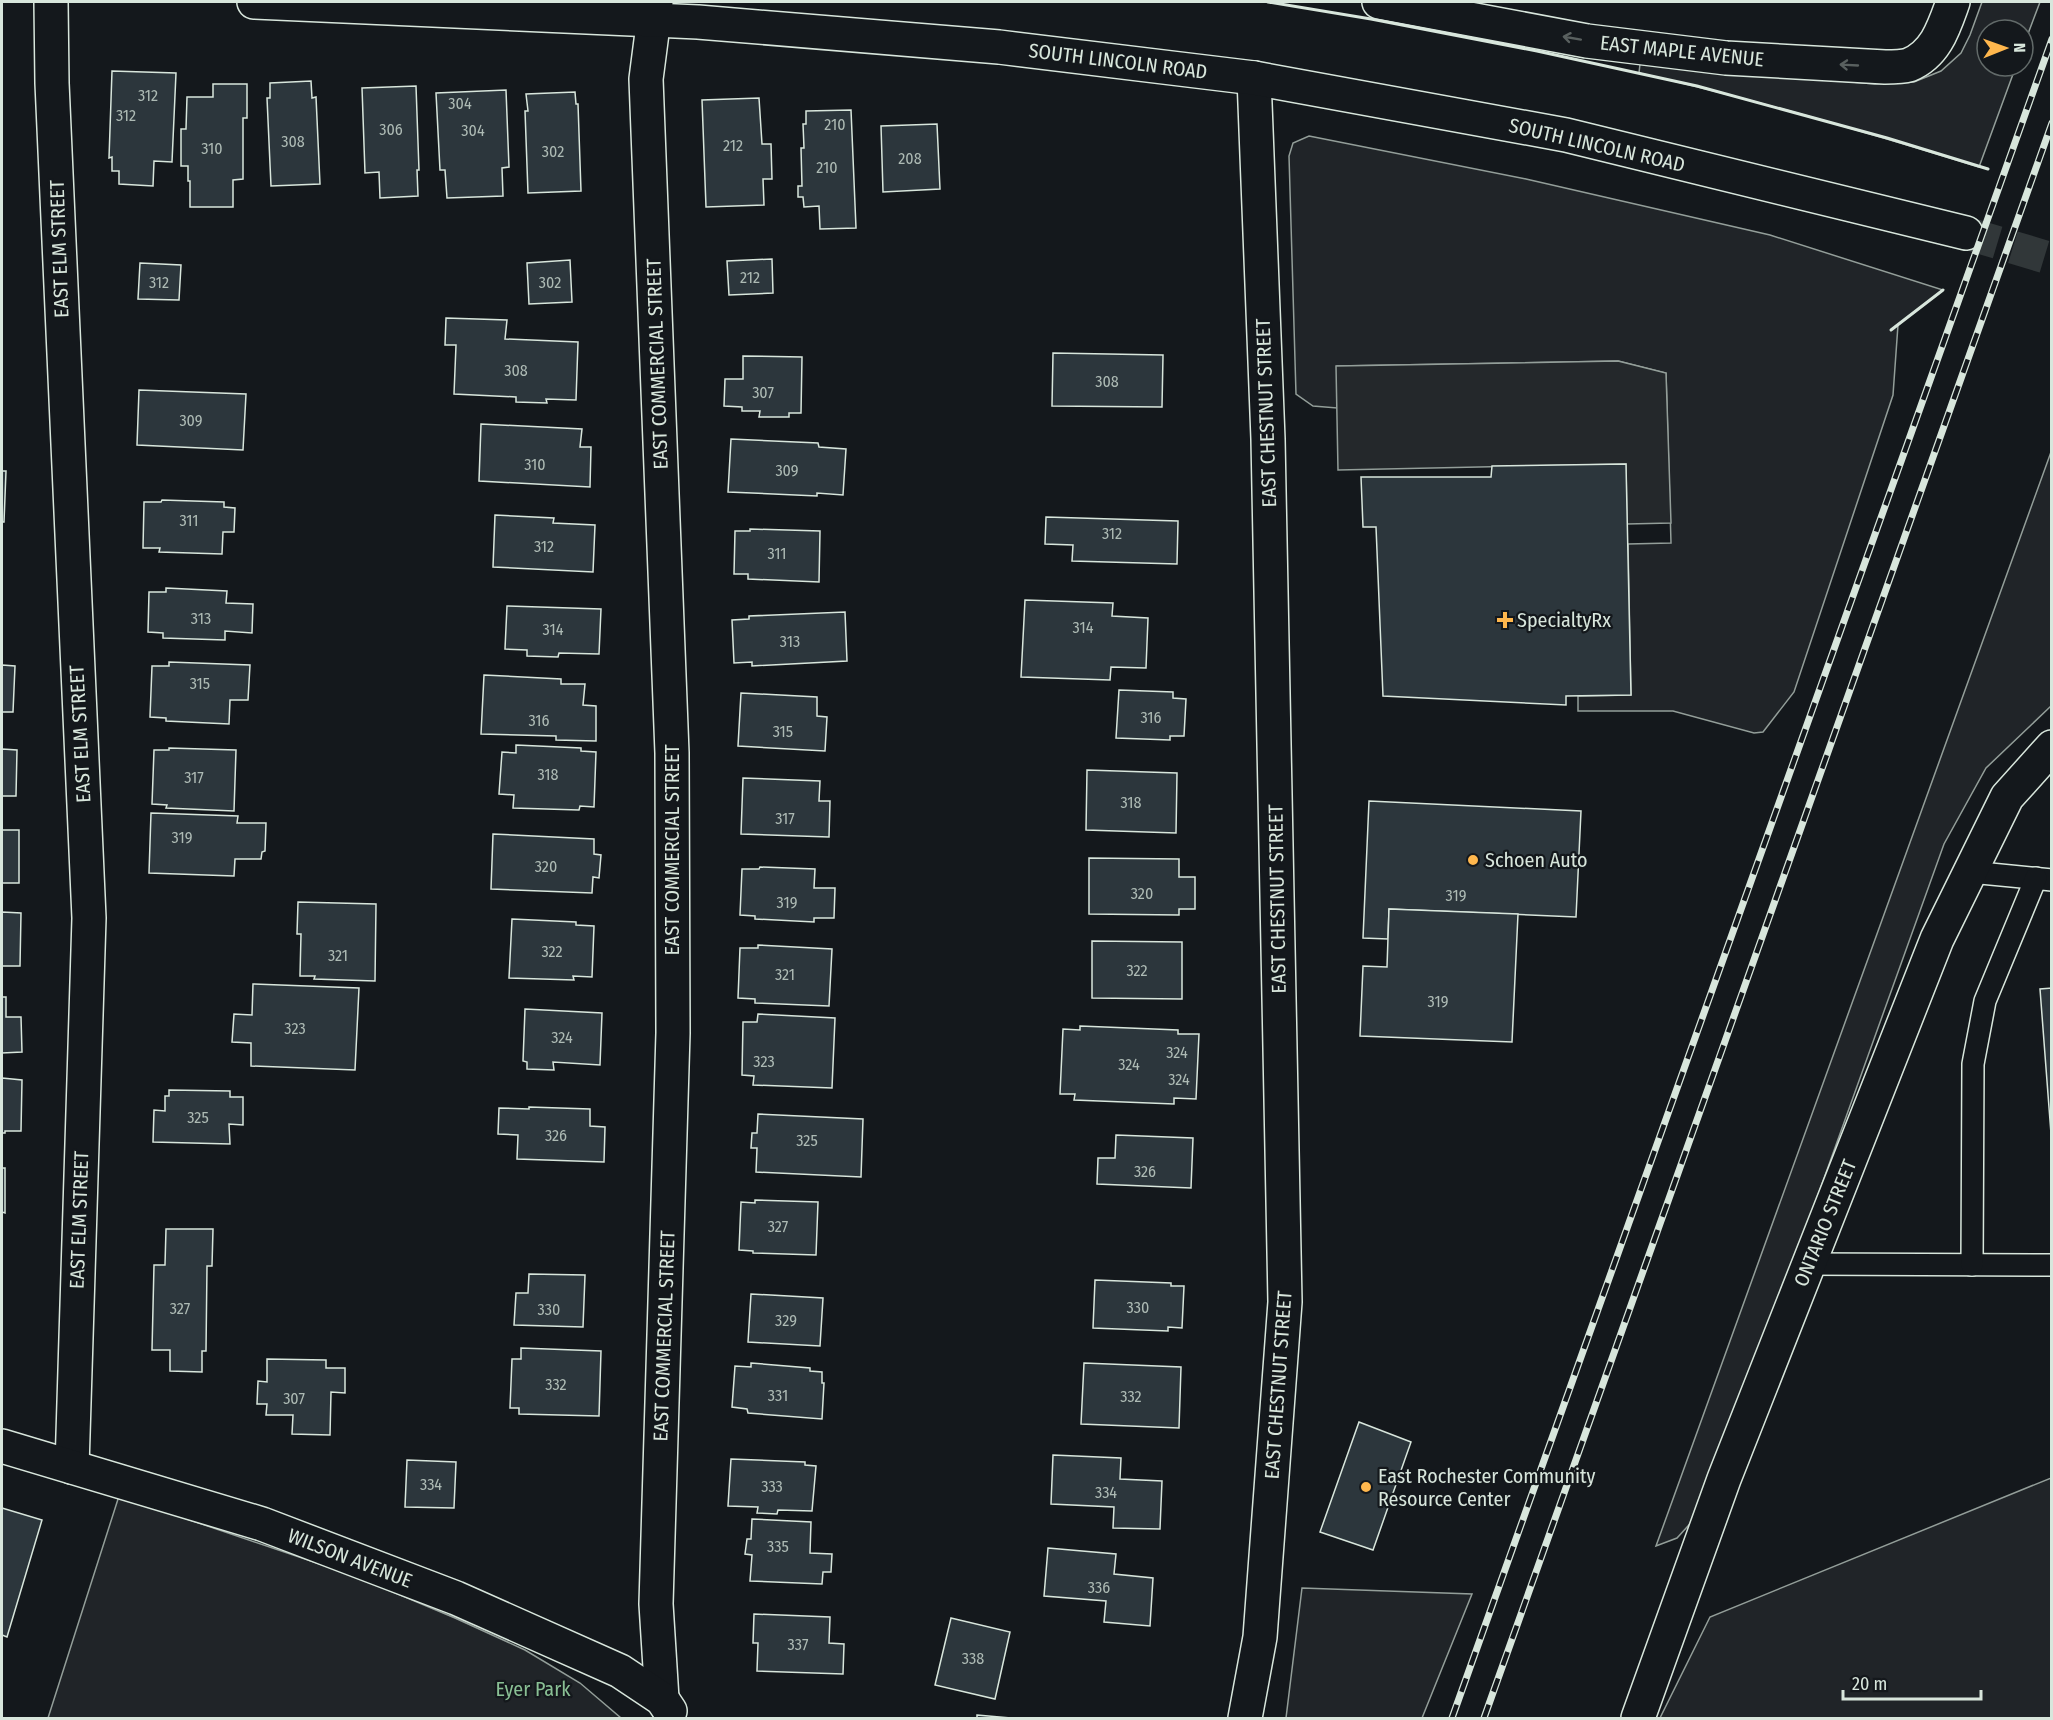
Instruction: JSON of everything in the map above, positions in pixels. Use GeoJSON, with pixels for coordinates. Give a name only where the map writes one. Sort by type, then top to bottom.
{"type":"FeatureCollection","features":[{"type":"Feature","properties":{"kind":"street","name":"EAST ELM STREET"},"geometry":{"type":"LineString","coordinates":[[51,2],[52,95],[88,918],[72,1467]]}},
{"type":"Feature","properties":{"kind":"street","name":"SOUTH LINCOLN ROAD"},"geometry":{"type":"LineString","coordinates":[[254,2],[655,11],[999,46],[1254,78],[1566,135],[1966,234]]}},
{"type":"Feature","properties":{"kind":"street","name":"EAST MAPLE AVENUE"},"geometry":{"type":"LineString","coordinates":[[1379,2],[1587,41],[1726,58],[1885,67],[1908,65],[1928,52],[1942,31],[1953,2]]}},
{"type":"Feature","properties":{"kind":"street","name":"EAST COMMERCIAL STREET"},"geometry":{"type":"LineString","coordinates":[[655,11],[646,79],[672,765],[673,1034],[656,1604],[669,1709]]}},
{"type":"Feature","properties":{"kind":"street","name":"EAST CHESTNUT STREET"},"geometry":{"type":"LineString","coordinates":[[1245,1719],[1260,1637],[1285,1302],[1268,439],[1254,78]]}},
{"type":"Feature","properties":{"kind":"street","name":"ONTARIO STREET"},"geometry":{"type":"LineString","coordinates":[[1638,1719],[1724,1479],[1938,939],[2007,797],[2052,747]]}},
{"type":"Feature","properties":{"kind":"street","name":"WILSON AVENUE"},"geometry":{"type":"LineString","coordinates":[[2,1446],[262,1524],[456,1598],[620,1671],[669,1709]]}},
{"type":"Feature","properties":{"kind":"lane"},"geometry":{"type":"LineString","coordinates":[[1970,872],[2044,879],[1985,1001],[1973,1064],[1972,1265]]}},
{"type":"Feature","properties":{"kind":"lane"},"geometry":{"type":"LineString","coordinates":[[1809,1264],[2052,1265]]}},
{"type":"Feature","properties":{"kind":"green space"},"geometry":{"type":"Polygon","coordinates":[[[1982,2],[2040,2],[2034,18],[1976,18],[1982,2]]]}},
{"type":"Feature","properties":{"kind":"green space"},"geometry":{"type":"Polygon","coordinates":[[[1975,21],[1975,78],[2012,78],[1979,167],[1810,117],[1639,73],[1640,64],[1875,84],[1914,82],[1941,71],[1961,53],[1975,21]]]}},
{"type":"Feature","properties":{"kind":"green space"},"geometry":{"type":"Polygon","coordinates":[[[1309,136],[1526,179],[1770,235],[1943,290],[1898,325],[1893,395],[1794,692],[1763,732],[1754,733],[1673,711],[1578,711],[1578,696],[1631,695],[1628,544],[1671,543],[1666,373],[1618,361],[1337,366],[1337,408],[1313,406],[1296,394],[1289,156],[1293,143],[1309,136]]]}},
{"type":"Feature","properties":{"kind":"green space"},"geometry":{"type":"Polygon","coordinates":[[[2051,452],[2051,706],[1986,768],[1944,844],[1719,1471],[1698,1515],[1677,1538],[1656,1546],[2051,452]]]}},
{"type":"Feature","properties":{"kind":"green space"},"geometry":{"type":"Polygon","coordinates":[[[2051,1478],[2051,1718],[1660,1718],[1710,1617],[2051,1478]]]}},
{"type":"Feature","properties":{"kind":"green space","name":"Eyer Park"},"geometry":{"type":"Polygon","coordinates":[[[119,1496],[355,1576],[455,1618],[525,1650],[580,1683],[621,1718],[48,1718],[119,1496]]]}},
{"type":"Feature","properties":{"kind":"green space"},"geometry":{"type":"Polygon","coordinates":[[[1302,1588],[1472,1594],[1422,1718],[1286,1718],[1302,1588]]]}},
{"type":"Feature","properties":{"kind":"shaded area"},"geometry":{"type":"Polygon","coordinates":[[[1618,361],[1666,373],[1671,523],[1627,524],[1626,464],[1338,470],[1336,366],[1618,361]]]}},
{"type":"Feature","properties":{"kind":"building"},"geometry":{"type":"Polygon","coordinates":[[[112,71],[176,73],[172,162],[154,161],[153,186],[119,184],[119,171],[112,171],[112,157],[109,158],[112,71]]]}},
{"type":"Feature","properties":{"kind":"building"},"geometry":{"type":"Polygon","coordinates":[[[311,81],[312,98],[316,97],[320,184],[271,186],[267,98],[270,98],[270,83],[311,81]]]}},
{"type":"Feature","properties":{"kind":"building"},"geometry":{"type":"Polygon","coordinates":[[[213,84],[247,84],[247,118],[243,118],[243,179],[233,180],[233,207],[190,207],[188,166],[181,166],[181,129],[186,129],[187,97],[213,97],[213,84]]]}},
{"type":"Feature","properties":{"kind":"building"},"geometry":{"type":"Polygon","coordinates":[[[416,86],[418,196],[380,198],[379,172],[365,173],[362,88],[416,86]]]}},
{"type":"Feature","properties":{"kind":"building"},"geometry":{"type":"Polygon","coordinates":[[[506,90],[509,167],[502,168],[503,196],[447,198],[445,170],[440,170],[436,93],[506,90]]]}},
{"type":"Feature","properties":{"kind":"building"},"geometry":{"type":"Polygon","coordinates":[[[575,92],[576,104],[578,104],[581,191],[528,193],[526,94],[575,92]]]}},
{"type":"Feature","properties":{"kind":"building"},"geometry":{"type":"Polygon","coordinates":[[[759,98],[762,144],[771,144],[772,179],[763,179],[764,205],[706,207],[702,100],[759,98]]]}},
{"type":"Feature","properties":{"kind":"building"},"geometry":{"type":"Polygon","coordinates":[[[851,110],[856,228],[820,229],[819,206],[804,207],[803,197],[798,197],[798,186],[802,186],[801,148],[804,148],[803,124],[806,124],[806,111],[851,110]]]}},
{"type":"Feature","properties":{"kind":"building"},"geometry":{"type":"Polygon","coordinates":[[[937,124],[940,189],[883,192],[881,126],[937,124]]]}},
{"type":"Feature","properties":{"kind":"building"},"geometry":{"type":"Polygon","coordinates":[[[772,259],[773,293],[729,295],[727,261],[772,259]]]}},
{"type":"Feature","properties":{"kind":"building"},"geometry":{"type":"Polygon","coordinates":[[[570,260],[572,302],[529,304],[527,263],[570,260]]]}},
{"type":"Feature","properties":{"kind":"building"},"geometry":{"type":"Polygon","coordinates":[[[140,263],[181,265],[179,300],[138,299],[140,263]]]}},
{"type":"Feature","properties":{"kind":"building"},"geometry":{"type":"Polygon","coordinates":[[[446,318],[507,320],[505,339],[578,342],[576,400],[546,399],[547,403],[516,402],[516,397],[454,394],[456,345],[445,345],[446,318]]]}},
{"type":"Feature","properties":{"kind":"building"},"geometry":{"type":"Polygon","coordinates":[[[1053,353],[1163,355],[1162,407],[1052,406],[1053,353]]]}},
{"type":"Feature","properties":{"kind":"building"},"geometry":{"type":"Polygon","coordinates":[[[743,356],[802,357],[801,413],[789,413],[789,417],[759,417],[760,411],[742,411],[742,407],[724,406],[725,379],[743,379],[743,356]]]}},
{"type":"Feature","properties":{"kind":"building"},"geometry":{"type":"Polygon","coordinates":[[[139,390],[246,394],[243,450],[137,445],[139,390]]]}},
{"type":"Feature","properties":{"kind":"building"},"geometry":{"type":"Polygon","coordinates":[[[481,424],[582,429],[580,447],[591,447],[590,487],[479,481],[481,424]]]}},
{"type":"Feature","properties":{"kind":"building"},"geometry":{"type":"Polygon","coordinates":[[[731,439],[818,443],[819,447],[846,449],[843,495],[728,492],[731,439]]]}},
{"type":"Feature","properties":{"kind":"building","name":"SpecialtyRx"},"geometry":{"type":"Polygon","coordinates":[[[1626,464],[1631,695],[1566,696],[1566,705],[1383,696],[1376,527],[1363,527],[1361,477],[1491,477],[1492,466],[1626,464]]]}},
{"type":"Feature","properties":{"kind":"building"},"geometry":{"type":"Polygon","coordinates":[[[2,471],[6,471],[4,522],[2,522],[2,471]]]}},
{"type":"Feature","properties":{"kind":"building"},"geometry":{"type":"Polygon","coordinates":[[[162,500],[224,502],[224,507],[235,508],[234,532],[223,532],[222,554],[159,552],[160,548],[143,548],[144,502],[161,502],[162,500]]]}},
{"type":"Feature","properties":{"kind":"building"},"geometry":{"type":"Polygon","coordinates":[[[495,515],[554,518],[553,523],[595,525],[593,572],[493,567],[495,515]]]}},
{"type":"Feature","properties":{"kind":"building"},"geometry":{"type":"Polygon","coordinates":[[[1046,517],[1178,521],[1177,564],[1072,561],[1073,545],[1045,544],[1046,517]]]}},
{"type":"Feature","properties":{"kind":"building"},"geometry":{"type":"Polygon","coordinates":[[[750,529],[820,531],[819,582],[748,579],[748,574],[734,574],[735,531],[750,531],[750,529]]]}},
{"type":"Feature","properties":{"kind":"building"},"geometry":{"type":"Polygon","coordinates":[[[166,588],[227,591],[226,603],[253,604],[252,633],[225,631],[225,640],[163,638],[163,633],[148,632],[149,592],[166,592],[166,588]]]}},
{"type":"Feature","properties":{"kind":"building"},"geometry":{"type":"Polygon","coordinates":[[[1025,600],[1113,603],[1112,616],[1148,618],[1146,668],[1111,667],[1110,680],[1021,677],[1025,600]]]}},
{"type":"Feature","properties":{"kind":"building"},"geometry":{"type":"Polygon","coordinates":[[[507,606],[601,609],[599,654],[559,653],[558,657],[527,656],[527,650],[505,649],[507,606]]]}},
{"type":"Feature","properties":{"kind":"building"},"geometry":{"type":"Polygon","coordinates":[[[845,612],[847,661],[752,666],[752,662],[734,663],[732,620],[749,619],[749,616],[845,612]]]}},
{"type":"Feature","properties":{"kind":"building"},"geometry":{"type":"Polygon","coordinates":[[[169,662],[250,665],[248,700],[230,700],[229,724],[166,721],[166,718],[150,717],[152,666],[169,666],[169,662]]]}},
{"type":"Feature","properties":{"kind":"building"},"geometry":{"type":"Polygon","coordinates":[[[2,665],[15,666],[13,712],[2,712],[2,665]]]}},
{"type":"Feature","properties":{"kind":"building"},"geometry":{"type":"Polygon","coordinates":[[[484,675],[561,679],[561,684],[585,684],[583,705],[596,706],[596,741],[556,740],[556,736],[481,734],[484,675]]]}},
{"type":"Feature","properties":{"kind":"building"},"geometry":{"type":"Polygon","coordinates":[[[1119,690],[1173,692],[1173,698],[1186,699],[1184,736],[1170,736],[1170,740],[1116,738],[1119,690]]]}},
{"type":"Feature","properties":{"kind":"building"},"geometry":{"type":"Polygon","coordinates":[[[741,693],[817,697],[817,716],[827,717],[825,751],[738,746],[741,693]]]}},
{"type":"Feature","properties":{"kind":"building"},"geometry":{"type":"Polygon","coordinates":[[[516,745],[581,748],[581,751],[596,752],[594,807],[580,806],[579,810],[513,808],[514,795],[499,794],[502,752],[516,753],[516,745]]]}},
{"type":"Feature","properties":{"kind":"building"},"geometry":{"type":"Polygon","coordinates":[[[169,748],[236,750],[234,811],[166,808],[167,805],[152,804],[154,750],[169,750],[169,748]]]}},
{"type":"Feature","properties":{"kind":"building"},"geometry":{"type":"Polygon","coordinates":[[[2,749],[17,750],[16,796],[2,796],[2,749]]]}},
{"type":"Feature","properties":{"kind":"building"},"geometry":{"type":"Polygon","coordinates":[[[1087,770],[1177,773],[1176,833],[1086,830],[1087,770]]]}},
{"type":"Feature","properties":{"kind":"building"},"geometry":{"type":"Polygon","coordinates":[[[743,778],[820,781],[819,801],[830,801],[829,837],[741,834],[743,778]]]}},
{"type":"Feature","properties":{"kind":"building","name":"Schoen Auto"},"geometry":{"type":"Polygon","coordinates":[[[1369,801],[1581,811],[1576,917],[1389,909],[1388,939],[1363,938],[1369,801]]]}},
{"type":"Feature","properties":{"kind":"building"},"geometry":{"type":"Polygon","coordinates":[[[151,813],[238,816],[237,823],[266,823],[265,851],[262,852],[261,859],[235,859],[234,876],[149,873],[151,813]]]}},
{"type":"Feature","properties":{"kind":"building"},"geometry":{"type":"Polygon","coordinates":[[[2,830],[19,830],[19,883],[2,883],[2,830]]]}},
{"type":"Feature","properties":{"kind":"building"},"geometry":{"type":"Polygon","coordinates":[[[493,834],[594,839],[594,854],[601,855],[599,878],[593,877],[592,893],[491,889],[493,834]]]}},
{"type":"Feature","properties":{"kind":"building"},"geometry":{"type":"Polygon","coordinates":[[[1089,858],[1179,859],[1179,877],[1195,877],[1195,909],[1179,909],[1179,915],[1089,914],[1089,858]]]}},
{"type":"Feature","properties":{"kind":"building"},"geometry":{"type":"Polygon","coordinates":[[[760,867],[815,869],[814,888],[835,888],[834,918],[814,918],[814,922],[755,919],[755,916],[740,915],[742,869],[759,869],[760,867]]]}},
{"type":"Feature","properties":{"kind":"building"},"geometry":{"type":"Polygon","coordinates":[[[298,902],[376,904],[375,981],[314,979],[315,976],[300,976],[301,934],[297,934],[298,902]]]}},
{"type":"Feature","properties":{"kind":"building"},"geometry":{"type":"Polygon","coordinates":[[[1389,909],[1518,914],[1512,1042],[1360,1036],[1363,966],[1387,967],[1389,909]]]}},
{"type":"Feature","properties":{"kind":"building"},"geometry":{"type":"Polygon","coordinates":[[[2,912],[21,913],[20,966],[2,966],[2,912]]]}},
{"type":"Feature","properties":{"kind":"building"},"geometry":{"type":"Polygon","coordinates":[[[512,919],[576,922],[576,925],[594,926],[592,977],[573,976],[574,980],[509,978],[512,919]]]}},
{"type":"Feature","properties":{"kind":"building"},"geometry":{"type":"Polygon","coordinates":[[[1092,941],[1182,942],[1182,999],[1092,998],[1092,941]]]}},
{"type":"Feature","properties":{"kind":"building"},"geometry":{"type":"Polygon","coordinates":[[[758,945],[832,949],[829,1006],[755,1003],[755,999],[738,998],[740,948],[758,948],[758,945]]]}},
{"type":"Feature","properties":{"kind":"building"},"geometry":{"type":"Polygon","coordinates":[[[253,984],[359,988],[355,1070],[251,1066],[251,1043],[232,1042],[234,1014],[252,1015],[253,984]]]}},
{"type":"Feature","properties":{"kind":"building"},"geometry":{"type":"Polygon","coordinates":[[[2052,988],[2052,1147],[2040,989],[2052,988]]]}},
{"type":"Feature","properties":{"kind":"building"},"geometry":{"type":"Polygon","coordinates":[[[2,997],[6,997],[6,1017],[21,1017],[22,1052],[2,1053],[2,997]]]}},
{"type":"Feature","properties":{"kind":"building"},"geometry":{"type":"Polygon","coordinates":[[[525,1009],[602,1013],[600,1065],[553,1062],[554,1070],[527,1069],[527,1062],[523,1061],[525,1009]]]}},
{"type":"Feature","properties":{"kind":"building"},"geometry":{"type":"Polygon","coordinates":[[[758,1014],[835,1018],[832,1088],[753,1085],[754,1076],[742,1075],[743,1022],[757,1022],[758,1014]]]}},
{"type":"Feature","properties":{"kind":"building"},"geometry":{"type":"Polygon","coordinates":[[[1080,1026],[1178,1030],[1178,1034],[1199,1034],[1196,1099],[1174,1098],[1174,1104],[1074,1100],[1075,1094],[1060,1094],[1063,1029],[1080,1030],[1080,1026]]]}},
{"type":"Feature","properties":{"kind":"building"},"geometry":{"type":"Polygon","coordinates":[[[2,1078],[22,1080],[21,1131],[2,1133],[2,1078]]]}},
{"type":"Feature","properties":{"kind":"building"},"geometry":{"type":"Polygon","coordinates":[[[169,1090],[230,1091],[230,1097],[243,1097],[243,1125],[229,1124],[230,1144],[153,1142],[154,1110],[165,1111],[165,1096],[169,1096],[169,1090]]]}},
{"type":"Feature","properties":{"kind":"building"},"geometry":{"type":"Polygon","coordinates":[[[529,1107],[590,1109],[590,1126],[605,1127],[604,1162],[517,1159],[518,1135],[498,1134],[499,1108],[529,1109],[529,1107]]]}},
{"type":"Feature","properties":{"kind":"building"},"geometry":{"type":"Polygon","coordinates":[[[758,1114],[863,1119],[861,1177],[756,1172],[757,1148],[751,1148],[752,1133],[757,1133],[758,1114]]]}},
{"type":"Feature","properties":{"kind":"building"},"geometry":{"type":"Polygon","coordinates":[[[1116,1135],[1193,1138],[1191,1188],[1097,1184],[1098,1158],[1115,1158],[1116,1135]]]}},
{"type":"Feature","properties":{"kind":"building"},"geometry":{"type":"Polygon","coordinates":[[[2,1168],[5,1168],[5,1213],[2,1212],[2,1168]]]}},
{"type":"Feature","properties":{"kind":"building"},"geometry":{"type":"Polygon","coordinates":[[[755,1200],[818,1202],[816,1255],[753,1253],[753,1251],[739,1250],[741,1202],[755,1203],[755,1200]]]}},
{"type":"Feature","properties":{"kind":"building"},"geometry":{"type":"Polygon","coordinates":[[[166,1229],[213,1229],[212,1266],[207,1266],[206,1351],[202,1351],[202,1372],[170,1371],[170,1350],[152,1350],[154,1265],[165,1265],[166,1229]]]}},
{"type":"Feature","properties":{"kind":"building"},"geometry":{"type":"Polygon","coordinates":[[[529,1274],[585,1275],[583,1327],[514,1325],[516,1293],[528,1293],[529,1274]]]}},
{"type":"Feature","properties":{"kind":"building"},"geometry":{"type":"Polygon","coordinates":[[[1095,1280],[1171,1283],[1171,1286],[1184,1286],[1182,1328],[1168,1327],[1168,1331],[1093,1328],[1095,1280]]]}},
{"type":"Feature","properties":{"kind":"building"},"geometry":{"type":"Polygon","coordinates":[[[751,1294],[823,1298],[820,1346],[748,1342],[751,1294]]]}},
{"type":"Feature","properties":{"kind":"building"},"geometry":{"type":"Polygon","coordinates":[[[521,1348],[601,1351],[599,1416],[519,1414],[519,1408],[510,1408],[512,1359],[521,1359],[521,1348]]]}},
{"type":"Feature","properties":{"kind":"building"},"geometry":{"type":"Polygon","coordinates":[[[267,1359],[326,1360],[326,1368],[345,1368],[345,1393],[331,1392],[330,1435],[292,1434],[293,1415],[266,1415],[267,1404],[257,1404],[258,1381],[267,1382],[267,1359]]]}},
{"type":"Feature","properties":{"kind":"building"},"geometry":{"type":"Polygon","coordinates":[[[751,1363],[810,1368],[810,1371],[822,1372],[822,1383],[824,1383],[822,1419],[748,1413],[747,1409],[732,1407],[735,1366],[751,1367],[751,1363]]]}},
{"type":"Feature","properties":{"kind":"building"},"geometry":{"type":"Polygon","coordinates":[[[1084,1363],[1181,1367],[1179,1428],[1081,1424],[1084,1363]]]}},
{"type":"Feature","properties":{"kind":"building","name":"East Rochester Community Resource Center"},"geometry":{"type":"Polygon","coordinates":[[[1359,1422],[1411,1442],[1373,1550],[1320,1532],[1359,1422]]]}},
{"type":"Feature","properties":{"kind":"building"},"geometry":{"type":"Polygon","coordinates":[[[1053,1455],[1121,1458],[1120,1479],[1162,1481],[1160,1529],[1113,1528],[1114,1507],[1051,1504],[1053,1455]]]}},
{"type":"Feature","properties":{"kind":"building"},"geometry":{"type":"Polygon","coordinates":[[[731,1459],[805,1462],[805,1465],[816,1466],[812,1511],[778,1510],[777,1514],[757,1513],[758,1507],[728,1506],[731,1459]]]}},
{"type":"Feature","properties":{"kind":"building"},"geometry":{"type":"Polygon","coordinates":[[[407,1460],[456,1462],[454,1508],[405,1507],[407,1460]]]}},
{"type":"Feature","properties":{"kind":"building"},"geometry":{"type":"Polygon","coordinates":[[[2,1508],[42,1520],[7,1637],[2,1635],[2,1508]]]}},
{"type":"Feature","properties":{"kind":"building"},"geometry":{"type":"Polygon","coordinates":[[[752,1519],[811,1522],[810,1553],[832,1554],[831,1572],[823,1572],[822,1584],[750,1581],[752,1555],[745,1554],[747,1539],[751,1539],[752,1519]]]}},
{"type":"Feature","properties":{"kind":"building"},"geometry":{"type":"Polygon","coordinates":[[[1048,1548],[1116,1554],[1114,1574],[1153,1578],[1150,1626],[1104,1622],[1106,1601],[1044,1596],[1048,1548]]]}},
{"type":"Feature","properties":{"kind":"building"},"geometry":{"type":"Polygon","coordinates":[[[754,1614],[830,1617],[829,1643],[844,1644],[843,1674],[757,1671],[758,1643],[753,1643],[754,1614]]]}},
{"type":"Feature","properties":{"kind":"building"},"geometry":{"type":"Polygon","coordinates":[[[951,1618],[1010,1632],[995,1699],[935,1685],[951,1618]]]}},
{"type":"Feature","properties":{"kind":"building"},"geometry":{"type":"Polygon","coordinates":[[[977,1715],[1011,1718],[977,1718],[977,1715]]]}},
{"type":"Feature","properties":{"kind":"tunnel"},"geometry":{"type":"LineString","coordinates":[[1966,233],[2052,259]]}},
{"type":"Feature","properties":{"kind":"railway"},"geometry":{"type":"LineString","coordinates":[[1452,1718],[2052,39]]}},
{"type":"Feature","properties":{"kind":"railway"},"geometry":{"type":"LineString","coordinates":[[1484,1718],[2052,123]]}},
{"type":"Feature","properties":{"kind":"wall"},"geometry":{"type":"LineString","coordinates":[[1268,2],[1537,51],[1697,86],[1887,138],[1988,169]]}},
{"type":"Feature","properties":{"kind":"wall"},"geometry":{"type":"LineString","coordinates":[[1891,330],[1943,290]]}},
{"type":"Feature","properties":{"kind":"place","name":"SpecialtyRx"},"geometry":{"type":"Point","coordinates":[1505,620]}},
{"type":"Feature","properties":{"kind":"place","name":"Schoen Auto"},"geometry":{"type":"Point","coordinates":[1473,860]}},
{"type":"Feature","properties":{"kind":"place","name":"East Rochester Community Resource Center"},"geometry":{"type":"Point","coordinates":[1366,1487]}}]}
